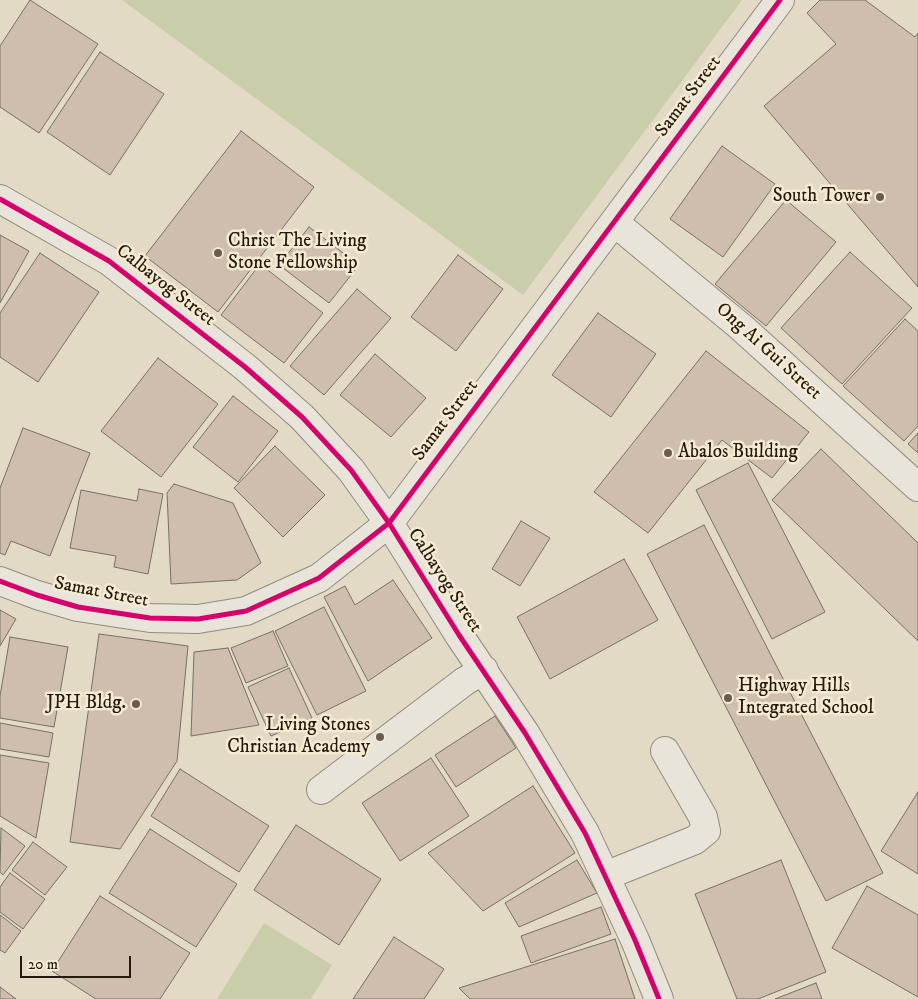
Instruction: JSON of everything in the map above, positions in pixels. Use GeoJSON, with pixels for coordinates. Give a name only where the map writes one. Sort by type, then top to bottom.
{"type":"FeatureCollection","features":[{"type":"Feature","properties":{"kind":"street","name":"Samat Street"},"geometry":{"type":"LineString","coordinates":[[0,581],[37,595],[78,607],[150,618],[198,619],[246,611],[319,578],[389,523],[780,0]]}},
{"type":"Feature","properties":{"kind":"street","name":"Calbayog Street"},"geometry":{"type":"LineString","coordinates":[[0,199],[108,260],[245,366],[302,417],[351,470],[389,523],[525,733],[585,833],[635,940],[659,999]]}},
{"type":"Feature","properties":{"kind":"street","name":"Ong Ai Gui Street"},"geometry":{"type":"LineString","coordinates":[[614,222],[742,327],[918,488]]}},
{"type":"Feature","properties":{"kind":"street"},"geometry":{"type":"LineString","coordinates":[[321,790],[465,681],[484,670]]}},
{"type":"Feature","properties":{"kind":"street"},"geometry":{"type":"LineString","coordinates":[[605,876],[695,840],[706,831],[703,817],[665,751]]}},
{"type":"Feature","properties":{"kind":"green space"},"geometry":{"type":"Polygon","coordinates":[[[122,0],[742,0],[523,295],[122,0]]]}},
{"type":"Feature","properties":{"kind":"green space"},"geometry":{"type":"Polygon","coordinates":[[[264,923],[332,965],[311,999],[217,999],[264,923]]]}},
{"type":"Feature","properties":{"kind":"building"},"geometry":{"type":"Polygon","coordinates":[[[30,0],[98,44],[39,133],[0,107],[0,46],[30,0]]]}},
{"type":"Feature","properties":{"kind":"building","name":"South Tower"},"geometry":{"type":"Polygon","coordinates":[[[820,0],[865,0],[915,37],[918,33],[918,287],[764,106],[836,44],[807,13],[820,0]]]}},
{"type":"Feature","properties":{"kind":"building"},"geometry":{"type":"Polygon","coordinates":[[[100,52],[164,94],[110,175],[47,132],[100,52]]]}},
{"type":"Feature","properties":{"kind":"building"},"geometry":{"type":"Polygon","coordinates":[[[241,131],[314,187],[218,312],[145,256],[241,131]]]}},
{"type":"Feature","properties":{"kind":"building"},"geometry":{"type":"Polygon","coordinates":[[[722,146],[775,184],[723,257],[670,219],[722,146]]]}},
{"type":"Feature","properties":{"kind":"building"},"geometry":{"type":"Polygon","coordinates":[[[786,200],[836,242],[766,326],[715,284],[786,200]]]}},
{"type":"Feature","properties":{"kind":"building"},"geometry":{"type":"Polygon","coordinates":[[[309,227],[359,265],[329,303],[279,265],[309,227]]]}},
{"type":"Feature","properties":{"kind":"building"},"geometry":{"type":"Polygon","coordinates":[[[0,235],[29,251],[0,303],[0,235]]]}},
{"type":"Feature","properties":{"kind":"building"},"geometry":{"type":"Polygon","coordinates":[[[850,252],[912,308],[842,384],[781,328],[850,252]]]}},
{"type":"Feature","properties":{"kind":"building"},"geometry":{"type":"Polygon","coordinates":[[[40,253],[99,292],[38,382],[0,357],[0,313],[40,253]]]}},
{"type":"Feature","properties":{"kind":"building"},"geometry":{"type":"Polygon","coordinates":[[[458,255],[503,289],[456,351],[411,317],[458,255]]]}},
{"type":"Feature","properties":{"kind":"building"},"geometry":{"type":"Polygon","coordinates":[[[260,264],[323,313],[284,363],[221,315],[260,264]]]}},
{"type":"Feature","properties":{"kind":"building"},"geometry":{"type":"Polygon","coordinates":[[[357,289],[391,318],[324,395],[290,366],[357,289]]]}},
{"type":"Feature","properties":{"kind":"building"},"geometry":{"type":"Polygon","coordinates":[[[598,313],[656,354],[611,417],[552,375],[598,313]]]}},
{"type":"Feature","properties":{"kind":"building"},"geometry":{"type":"Polygon","coordinates":[[[905,319],[918,331],[918,426],[904,441],[843,386],[905,319]]]}},
{"type":"Feature","properties":{"kind":"building","name":"Abalos Building"},"geometry":{"type":"Polygon","coordinates":[[[706,351],[809,432],[772,478],[722,440],[648,533],[594,492],[706,351]]]}},
{"type":"Feature","properties":{"kind":"building"},"geometry":{"type":"Polygon","coordinates":[[[375,354],[426,398],[391,437],[340,395],[375,354]]]}},
{"type":"Feature","properties":{"kind":"building"},"geometry":{"type":"Polygon","coordinates":[[[158,358],[218,404],[161,477],[101,431],[158,358]]]}},
{"type":"Feature","properties":{"kind":"building"},"geometry":{"type":"Polygon","coordinates":[[[233,396],[278,431],[238,482],[193,447],[233,396]]]}},
{"type":"Feature","properties":{"kind":"building"},"geometry":{"type":"Polygon","coordinates":[[[23,428],[90,453],[50,556],[11,541],[5,555],[0,553],[0,488],[23,428]]]}},
{"type":"Feature","properties":{"kind":"building"},"geometry":{"type":"Polygon","coordinates":[[[918,433],[918,453],[908,444],[918,433]]]}},
{"type":"Feature","properties":{"kind":"building"},"geometry":{"type":"Polygon","coordinates":[[[275,446],[325,495],[283,537],[234,488],[275,446]]]}},
{"type":"Feature","properties":{"kind":"building"},"geometry":{"type":"Polygon","coordinates":[[[821,449],[918,543],[918,641],[772,500],[821,449]]]}},
{"type":"Feature","properties":{"kind":"building"},"geometry":{"type":"Polygon","coordinates":[[[748,463],[825,612],[772,639],[696,490],[748,463]]]}},
{"type":"Feature","properties":{"kind":"building"},"geometry":{"type":"Polygon","coordinates":[[[174,484],[233,503],[261,563],[237,580],[171,584],[167,493],[174,484]]]}},
{"type":"Feature","properties":{"kind":"building"},"geometry":{"type":"Polygon","coordinates":[[[139,489],[163,494],[148,574],[114,567],[116,556],[70,548],[81,490],[137,501],[139,489]]]}},
{"type":"Feature","properties":{"kind":"building"},"geometry":{"type":"Polygon","coordinates":[[[521,521],[550,538],[520,586],[492,569],[521,521]]]}},
{"type":"Feature","properties":{"kind":"building"},"geometry":{"type":"Polygon","coordinates":[[[704,525],[883,873],[826,901],[647,554],[704,525]]]}},
{"type":"Feature","properties":{"kind":"building"},"geometry":{"type":"Polygon","coordinates":[[[624,559],[658,620],[550,679],[517,617],[624,559]]]}},
{"type":"Feature","properties":{"kind":"building"},"geometry":{"type":"Polygon","coordinates":[[[393,580],[432,638],[368,681],[324,597],[345,586],[355,605],[393,580]]]}},
{"type":"Feature","properties":{"kind":"building"},"geometry":{"type":"Polygon","coordinates":[[[324,607],[366,691],[317,715],[275,631],[324,607]]]}},
{"type":"Feature","properties":{"kind":"building"},"geometry":{"type":"Polygon","coordinates":[[[0,610],[16,619],[0,646],[0,610]]]}},
{"type":"Feature","properties":{"kind":"building"},"geometry":{"type":"Polygon","coordinates":[[[273,631],[288,666],[246,683],[231,648],[273,631]]]}},
{"type":"Feature","properties":{"kind":"building","name":"JPH Bldg."},"geometry":{"type":"Polygon","coordinates":[[[99,634],[188,646],[177,761],[120,849],[70,842],[99,634]]]}},
{"type":"Feature","properties":{"kind":"building"},"geometry":{"type":"Polygon","coordinates":[[[10,637],[68,647],[54,727],[0,718],[0,696],[10,637]]]}},
{"type":"Feature","properties":{"kind":"building"},"geometry":{"type":"Polygon","coordinates":[[[228,648],[259,725],[191,736],[194,652],[228,648]]]}},
{"type":"Feature","properties":{"kind":"building"},"geometry":{"type":"Polygon","coordinates":[[[289,668],[312,718],[271,736],[248,687],[289,668]]]}},
{"type":"Feature","properties":{"kind":"building"},"geometry":{"type":"Polygon","coordinates":[[[495,716],[516,748],[456,787],[435,755],[495,716]]]}},
{"type":"Feature","properties":{"kind":"building"},"geometry":{"type":"Polygon","coordinates":[[[0,723],[53,733],[49,757],[0,749],[0,723]]]}},
{"type":"Feature","properties":{"kind":"building"},"geometry":{"type":"Polygon","coordinates":[[[0,755],[49,763],[36,838],[0,816],[0,755]]]}},
{"type":"Feature","properties":{"kind":"building"},"geometry":{"type":"Polygon","coordinates":[[[431,758],[469,816],[400,861],[362,803],[431,758]]]}},
{"type":"Feature","properties":{"kind":"building"},"geometry":{"type":"Polygon","coordinates":[[[180,769],[269,826],[239,872],[151,816],[180,769]]]}},
{"type":"Feature","properties":{"kind":"building"},"geometry":{"type":"Polygon","coordinates":[[[533,786],[575,853],[483,911],[428,853],[533,786]]]}},
{"type":"Feature","properties":{"kind":"building"},"geometry":{"type":"Polygon","coordinates":[[[918,792],[918,874],[881,851],[918,792]]]}},
{"type":"Feature","properties":{"kind":"building"},"geometry":{"type":"Polygon","coordinates":[[[296,825],[381,879],[339,945],[254,890],[296,825]]]}},
{"type":"Feature","properties":{"kind":"building"},"geometry":{"type":"Polygon","coordinates":[[[1,828],[25,846],[3,875],[0,872],[1,828]]]}},
{"type":"Feature","properties":{"kind":"building"},"geometry":{"type":"Polygon","coordinates":[[[150,829],[237,884],[196,947],[109,893],[150,829]]]}},
{"type":"Feature","properties":{"kind":"building"},"geometry":{"type":"Polygon","coordinates":[[[33,842],[67,867],[45,895],[12,870],[33,842]]]}},
{"type":"Feature","properties":{"kind":"building"},"geometry":{"type":"Polygon","coordinates":[[[577,860],[597,893],[519,927],[505,903],[577,860]]]}},
{"type":"Feature","properties":{"kind":"building"},"geometry":{"type":"Polygon","coordinates":[[[781,860],[826,972],[758,999],[737,999],[695,894],[781,860]]]}},
{"type":"Feature","properties":{"kind":"building"},"geometry":{"type":"Polygon","coordinates":[[[10,873],[45,899],[23,929],[0,912],[0,887],[10,873]]]}},
{"type":"Feature","properties":{"kind":"building"},"geometry":{"type":"Polygon","coordinates":[[[867,886],[918,915],[918,997],[832,948],[867,886]]]}},
{"type":"Feature","properties":{"kind":"building"},"geometry":{"type":"Polygon","coordinates":[[[100,896],[190,953],[160,999],[96,999],[52,971],[100,896]]]}},
{"type":"Feature","properties":{"kind":"building"},"geometry":{"type":"Polygon","coordinates":[[[601,907],[611,934],[531,963],[521,936],[601,907]]]}},
{"type":"Feature","properties":{"kind":"building"},"geometry":{"type":"Polygon","coordinates":[[[0,915],[21,931],[5,953],[0,950],[0,915]]]}},
{"type":"Feature","properties":{"kind":"building"},"geometry":{"type":"Polygon","coordinates":[[[394,937],[444,969],[424,999],[353,999],[394,937]]]}},
{"type":"Feature","properties":{"kind":"building"},"geometry":{"type":"Polygon","coordinates":[[[615,939],[635,999],[470,999],[459,988],[615,939]]]}},
{"type":"Feature","properties":{"kind":"building"},"geometry":{"type":"Polygon","coordinates":[[[816,983],[822,999],[775,999],[816,983]]]}},
{"type":"Feature","properties":{"kind":"building"},"geometry":{"type":"Polygon","coordinates":[[[0,987],[16,999],[0,999],[0,987]]]}},
{"type":"Feature","properties":{"kind":"cycle path"},"geometry":{"type":"LineString","coordinates":[[0,581],[37,595],[78,607],[150,618],[198,619],[246,611],[319,578],[389,523],[780,0]]}},
{"type":"Feature","properties":{"kind":"cycle path"},"geometry":{"type":"LineString","coordinates":[[0,199],[109,261],[245,367],[302,417],[351,470],[389,523],[459,635],[525,733],[585,833],[635,940],[659,999]]}},
{"type":"Feature","properties":{"kind":"place","name":"South Tower"},"geometry":{"type":"Point","coordinates":[880,197]}},
{"type":"Feature","properties":{"kind":"place","name":"Christ The Living Stone Fellowship"},"geometry":{"type":"Point","coordinates":[218,253]}},
{"type":"Feature","properties":{"kind":"place","name":"Abalos Building"},"geometry":{"type":"Point","coordinates":[668,453]}},
{"type":"Feature","properties":{"kind":"place","name":"Highway Hills Integrated School"},"geometry":{"type":"Point","coordinates":[728,698]}},
{"type":"Feature","properties":{"kind":"place","name":"JPH Bldg."},"geometry":{"type":"Point","coordinates":[136,704]}},
{"type":"Feature","properties":{"kind":"place","name":"Living Stones Christian Academy"},"geometry":{"type":"Point","coordinates":[380,737]}}]}
